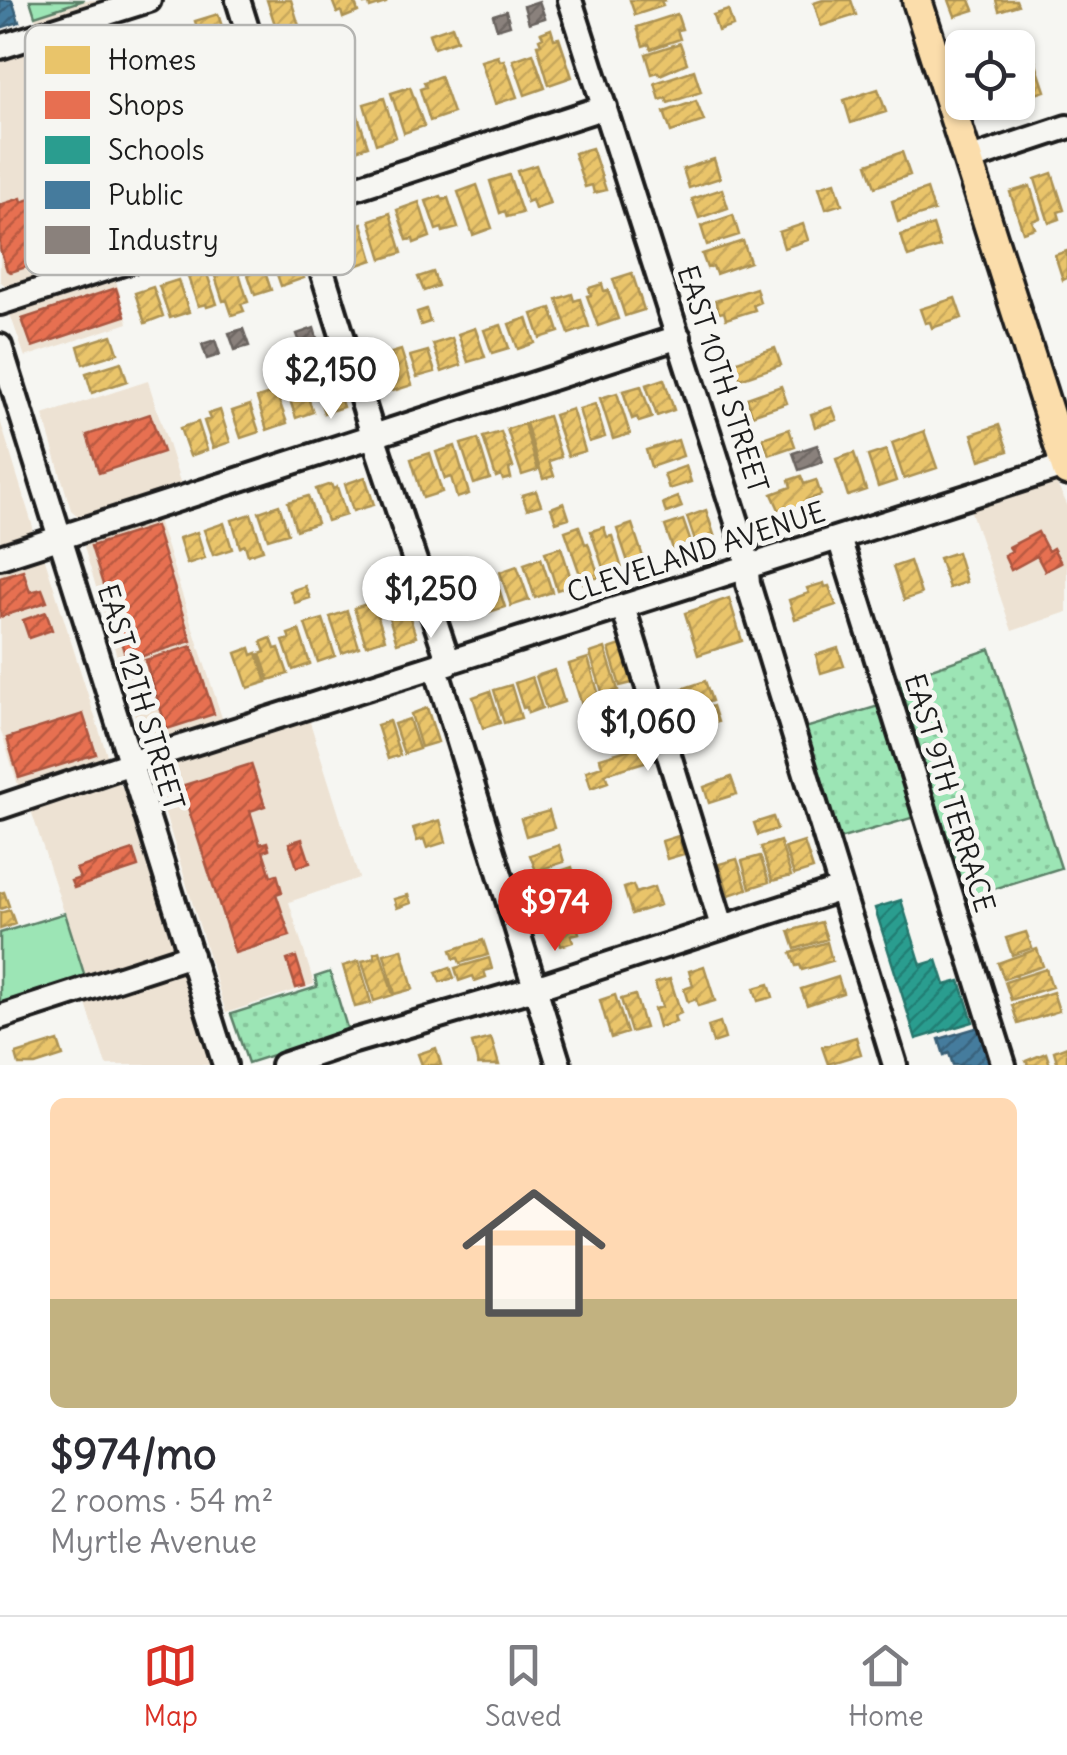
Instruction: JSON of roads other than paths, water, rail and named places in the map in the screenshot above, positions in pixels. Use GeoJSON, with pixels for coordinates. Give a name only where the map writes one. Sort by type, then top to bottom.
{"type":"FeatureCollection","features":[{"type":"Feature","properties":{"kind":"main road"},"geometry":{"type":"LineString","coordinates":[[917,0],[1066,468]]}},
{"type":"Feature","properties":{"kind":"street"},"geometry":{"type":"LineString","coordinates":[[70,25],[149,0]]}},
{"type":"Feature","properties":{"kind":"street"},"geometry":{"type":"LineString","coordinates":[[238,0],[246,25]]}},
{"type":"Feature","properties":{"kind":"street","name":"EAST 10TH STREET"},"geometry":{"type":"LineString","coordinates":[[570,0],[746,547],[748,584],[895,1065]]}},
{"type":"Feature","properties":{"kind":"street"},"geometry":{"type":"LineString","coordinates":[[0,47],[25,39]]}},
{"type":"Feature","properties":{"kind":"street"},"geometry":{"type":"LineString","coordinates":[[355,187],[605,107]]}},
{"type":"Feature","properties":{"kind":"street"},"geometry":{"type":"LineString","coordinates":[[968,160],[1067,128]]}},
{"type":"Feature","properties":{"kind":"street"},"geometry":{"type":"LineString","coordinates":[[0,302],[83,275]]}},
{"type":"Feature","properties":{"kind":"street"},"geometry":{"type":"LineString","coordinates":[[324,275],[559,1065]]}},
{"type":"Feature","properties":{"kind":"street"},"geometry":{"type":"LineString","coordinates":[[0,556],[678,337]]}},
{"type":"Feature","properties":{"kind":"street","name":"EAST 12TH STREET"},"geometry":{"type":"LineString","coordinates":[[0,346],[226,1065]]}},
{"type":"Feature","properties":{"kind":"street","name":"CLEVELAND AVENUE"},"geometry":{"type":"LineString","coordinates":[[0,807],[1066,468]]}},
{"type":"Feature","properties":{"kind":"street","name":"EAST 9TH TERRACE"},"geometry":{"type":"LineString","coordinates":[[839,538],[1004,1065]]}},
{"type":"Feature","properties":{"kind":"street"},"geometry":{"type":"LineString","coordinates":[[623,607],[722,926]]}},
{"type":"Feature","properties":{"kind":"street"},"geometry":{"type":"LineString","coordinates":[[283,1065],[841,888]]}},
{"type":"Feature","properties":{"kind":"street"},"geometry":{"type":"LineString","coordinates":[[0,1017],[191,955]]}}]}
